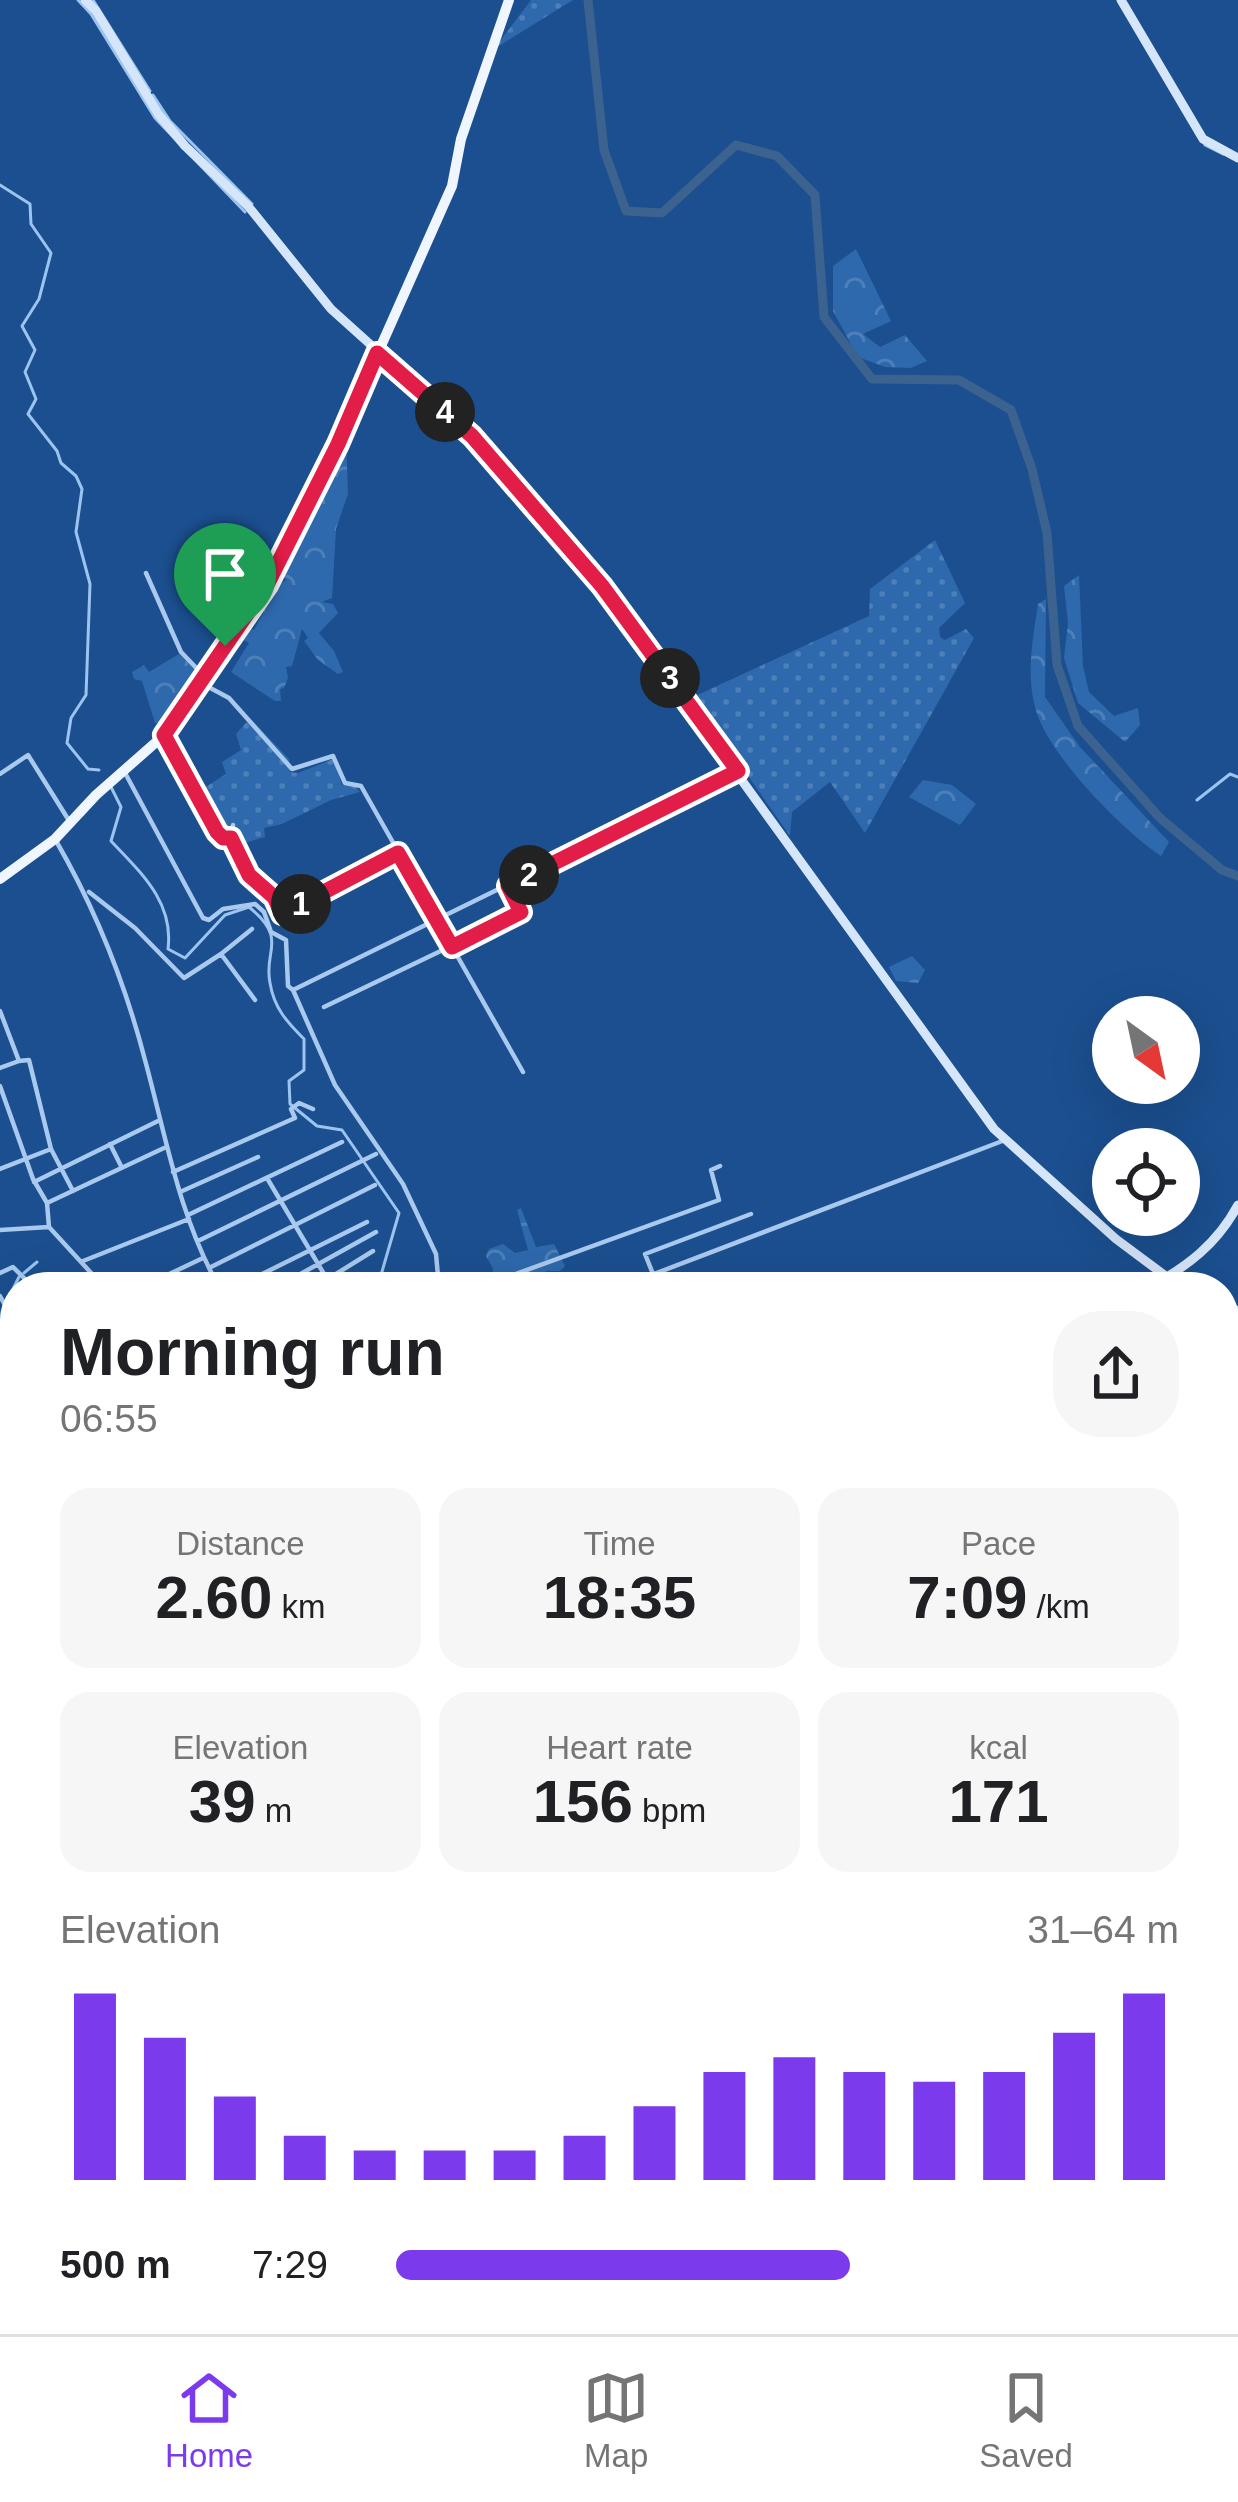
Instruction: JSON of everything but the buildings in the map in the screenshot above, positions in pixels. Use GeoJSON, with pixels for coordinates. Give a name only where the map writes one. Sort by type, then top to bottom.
{"type":"FeatureCollection","features":[{"type":"Feature","properties":{"kind":"main road"},"geometry":{"type":"LineString","coordinates":[[0,879],[56,839],[164,735],[274,573],[338,444],[452,186],[461,139],[508,0]]}},
{"type":"Feature","properties":{"kind":"street"},"geometry":{"type":"LineString","coordinates":[[85,0],[159,115],[248,206],[331,309],[472,436],[602,586],[994,1129],[1116,1239],[1160,1272]]}},
{"type":"Feature","properties":{"kind":"street"},"geometry":{"type":"LineString","coordinates":[[1121,0],[1203,139],[1238,158]]}},
{"type":"Feature","properties":{"kind":"street"},"geometry":{"type":"LineString","coordinates":[[146,573],[181,652],[292,770],[335,757],[345,783],[361,786],[523,1072]]}},
{"type":"Feature","properties":{"kind":"street"},"geometry":{"type":"LineString","coordinates":[[164,735],[217,832],[231,838]]}},
{"type":"Feature","properties":{"kind":"street"},"geometry":{"type":"LineString","coordinates":[[0,774],[28,755],[70,823]]}},
{"type":"Feature","properties":{"kind":"street"},"geometry":{"type":"LineString","coordinates":[[293,990],[738,771]]}},
{"type":"Feature","properties":{"kind":"street"},"geometry":{"type":"LineString","coordinates":[[120,776],[203,918],[209,920],[241,903],[259,905],[271,932],[286,940],[286,976],[335,1085],[403,1184],[436,1254],[438,1272]]}},
{"type":"Feature","properties":{"kind":"street"},"geometry":{"type":"LineString","coordinates":[[233,825],[231,838],[249,875],[274,897],[280,914],[398,853]]}},
{"type":"Feature","properties":{"kind":"street"},"geometry":{"type":"LineString","coordinates":[[56,839],[84,889],[146,1060],[164,1148],[211,1272]]}},
{"type":"Feature","properties":{"kind":"street"},"geometry":{"type":"LineString","coordinates":[[324,1007],[521,912],[508,886]]}},
{"type":"Feature","properties":{"kind":"street"},"geometry":{"type":"LineString","coordinates":[[84,889],[135,928],[184,978],[251,929]]}},
{"type":"Feature","properties":{"kind":"street"},"geometry":{"type":"LineString","coordinates":[[221,954],[255,1000]]}},
{"type":"Feature","properties":{"kind":"street"},"geometry":{"type":"LineString","coordinates":[[0,1011],[20,1060]]}},
{"type":"Feature","properties":{"kind":"street"},"geometry":{"type":"LineString","coordinates":[[0,1041],[10,1037]]}},
{"type":"Feature","properties":{"kind":"street"},"geometry":{"type":"LineString","coordinates":[[0,1068],[29,1060],[51,1149],[74,1191]]}},
{"type":"Feature","properties":{"kind":"street"},"geometry":{"type":"LineString","coordinates":[[0,1086],[46,1203],[49,1227],[91,1272]]}},
{"type":"Feature","properties":{"kind":"street"},"geometry":{"type":"LineString","coordinates":[[173,1172],[295,1118],[294,1106],[313,1109]]}},
{"type":"Feature","properties":{"kind":"street"},"geometry":{"type":"LineString","coordinates":[[34,1182],[158,1121]]}},
{"type":"Feature","properties":{"kind":"street"},"geometry":{"type":"LineString","coordinates":[[658,1272],[1005,1140]]}},
{"type":"Feature","properties":{"kind":"street"},"geometry":{"type":"LineString","coordinates":[[82,1262],[189,1217],[342,1142]]}},
{"type":"Feature","properties":{"kind":"street"},"geometry":{"type":"LineString","coordinates":[[110,1144],[122,1168]]}},
{"type":"Feature","properties":{"kind":"street"},"geometry":{"type":"LineString","coordinates":[[46,1203],[164,1148]]}},
{"type":"Feature","properties":{"kind":"street"},"geometry":{"type":"LineString","coordinates":[[0,1168],[51,1149]]}},
{"type":"Feature","properties":{"kind":"street"},"geometry":{"type":"LineString","coordinates":[[198,1241],[376,1154]]}},
{"type":"Feature","properties":{"kind":"street"},"geometry":{"type":"LineString","coordinates":[[180,1192],[258,1157]]}},
{"type":"Feature","properties":{"kind":"street"},"geometry":{"type":"LineString","coordinates":[[521,1272],[718,1200],[711,1171],[720,1166]]}},
{"type":"Feature","properties":{"kind":"street"},"geometry":{"type":"LineString","coordinates":[[267,1178],[322,1272]]}},
{"type":"Feature","properties":{"kind":"street"},"geometry":{"type":"LineString","coordinates":[[209,1268],[374,1185]]}},
{"type":"Feature","properties":{"kind":"street"},"geometry":{"type":"LineString","coordinates":[[1173,1272],[1222,1232],[1238,1205]]}},
{"type":"Feature","properties":{"kind":"street"},"geometry":{"type":"LineString","coordinates":[[652,1272],[645,1254],[751,1214]]}},
{"type":"Feature","properties":{"kind":"street"},"geometry":{"type":"LineString","coordinates":[[266,1272],[367,1222]]}},
{"type":"Feature","properties":{"kind":"street"},"geometry":{"type":"LineString","coordinates":[[0,1230],[49,1227]]}},
{"type":"Feature","properties":{"kind":"street"},"geometry":{"type":"LineString","coordinates":[[304,1272],[376,1232]]}},
{"type":"Feature","properties":{"kind":"street"},"geometry":{"type":"LineString","coordinates":[[338,1272],[373,1251]]}},
{"type":"Feature","properties":{"kind":"street"},"geometry":{"type":"LineString","coordinates":[[174,1272],[203,1258]]}},
{"type":"Feature","properties":{"kind":"green space"},"geometry":{"type":"Polygon","coordinates":[[[531,0],[573,0],[494,49],[531,0]]]}},
{"type":"Feature","properties":{"kind":"green space"},"geometry":{"type":"Polygon","coordinates":[[[856,249],[891,321],[863,334],[880,347],[905,335],[927,361],[911,368],[885,367],[858,357],[833,311],[833,266],[856,249]]]}},
{"type":"Feature","properties":{"kind":"green space"},"geometry":{"type":"Polygon","coordinates":[[[346,438],[348,494],[336,529],[332,598],[322,602],[333,604],[338,613],[319,633],[343,672],[338,674],[318,660],[304,641],[308,638],[302,629],[292,666],[286,667],[281,701],[275,701],[231,672],[249,643],[237,636],[245,625],[254,630],[276,587],[286,580],[280,573],[346,438]]]}},
{"type":"Feature","properties":{"kind":"green space"},"geometry":{"type":"Polygon","coordinates":[[[935,540],[965,603],[939,628],[940,637],[945,640],[966,629],[974,638],[865,833],[830,782],[792,812],[790,836],[693,697],[869,616],[870,589],[935,540]]]}},
{"type":"Feature","properties":{"kind":"green space"},"geometry":{"type":"Polygon","coordinates":[[[1079,575],[1083,666],[1089,692],[1114,716],[1138,708],[1140,725],[1125,742],[1078,703],[1064,658],[1068,623],[1064,586],[1079,575]]]}},
{"type":"Feature","properties":{"kind":"green space"},"geometry":{"type":"Polygon","coordinates":[[[1046,599],[1045,697],[1080,747],[1169,842],[1161,856],[1088,789],[1042,726],[1032,694],[1031,668],[1038,604],[1046,599]]]}},
{"type":"Feature","properties":{"kind":"green space"},"geometry":{"type":"Polygon","coordinates":[[[179,654],[198,672],[168,726],[155,723],[142,681],[134,679],[132,672],[144,665],[149,672],[179,654]]]}},
{"type":"Feature","properties":{"kind":"green space"},"geometry":{"type":"Polygon","coordinates":[[[250,718],[289,759],[290,772],[333,759],[342,785],[360,792],[264,828],[265,837],[241,844],[236,827],[230,828],[229,835],[220,832],[198,792],[226,774],[222,762],[241,750],[236,734],[250,718]]]}},
{"type":"Feature","properties":{"kind":"green space"},"geometry":{"type":"Polygon","coordinates":[[[923,780],[952,785],[976,804],[960,825],[909,797],[923,780]]]}},
{"type":"Feature","properties":{"kind":"green space"},"geometry":{"type":"Polygon","coordinates":[[[912,956],[925,970],[918,983],[896,981],[889,967],[912,956]]]}},
{"type":"Feature","properties":{"kind":"green space"},"geometry":{"type":"Polygon","coordinates":[[[521,1208],[536,1247],[554,1244],[565,1266],[560,1271],[493,1272],[486,1256],[489,1249],[503,1244],[515,1253],[528,1250],[517,1210],[521,1208]]]}},
{"type":"Feature","properties":{"kind":"waterway"},"geometry":{"type":"LineString","coordinates":[[78,0],[155,118],[245,212]]}},
{"type":"Feature","properties":{"kind":"waterway"},"geometry":{"type":"LineString","coordinates":[[93,0],[150,91]]}},
{"type":"Feature","properties":{"kind":"waterway"},"geometry":{"type":"LineString","coordinates":[[588,0],[604,150],[626,211],[662,213],[736,145],[777,156],[815,195],[824,317],[872,379],[959,380],[1011,410],[1047,533],[1057,665],[1078,726],[1160,818],[1222,870],[1238,876]]}},
{"type":"Feature","properties":{"kind":"waterway"},"geometry":{"type":"LineString","coordinates":[[153,95],[170,121],[252,204]]}},
{"type":"Feature","properties":{"kind":"waterway"},"geometry":{"type":"LineString","coordinates":[[1205,145],[1223,154]]}},
{"type":"Feature","properties":{"kind":"waterway"},"geometry":{"type":"LineString","coordinates":[[0,185],[30,204],[31,224],[51,253],[39,299],[22,326],[35,350],[25,372],[36,399],[28,414],[82,489],[76,532],[90,584],[86,695],[71,718],[67,743],[88,769],[99,770]]}},
{"type":"Feature","properties":{"kind":"waterway"},"geometry":{"type":"LineString","coordinates":[[1197,800],[1230,774],[1238,777]]}},
{"type":"Feature","properties":{"kind":"waterway"},"geometry":{"type":"LineString","coordinates":[[111,787],[121,807],[111,841],[161,903],[168,949],[185,958],[225,915],[249,907],[268,928],[272,992],[282,1014],[304,1039],[304,1070],[289,1081],[290,1104],[317,1126],[342,1130],[399,1213],[382,1272]]}},
{"type":"Feature","properties":{"kind":"waterway"},"geometry":{"type":"LineString","coordinates":[[25,1272],[37,1262]]}},
{"type":"Feature","properties":{"kind":"route"},"geometry":{"type":"LineString","coordinates":[[377,353],[472,436],[602,586],[738,771],[508,886],[521,912],[452,947],[398,853],[282,914],[274,897],[244,868],[231,838],[217,832],[164,735],[225,646],[280,560],[377,353]]}}]}
